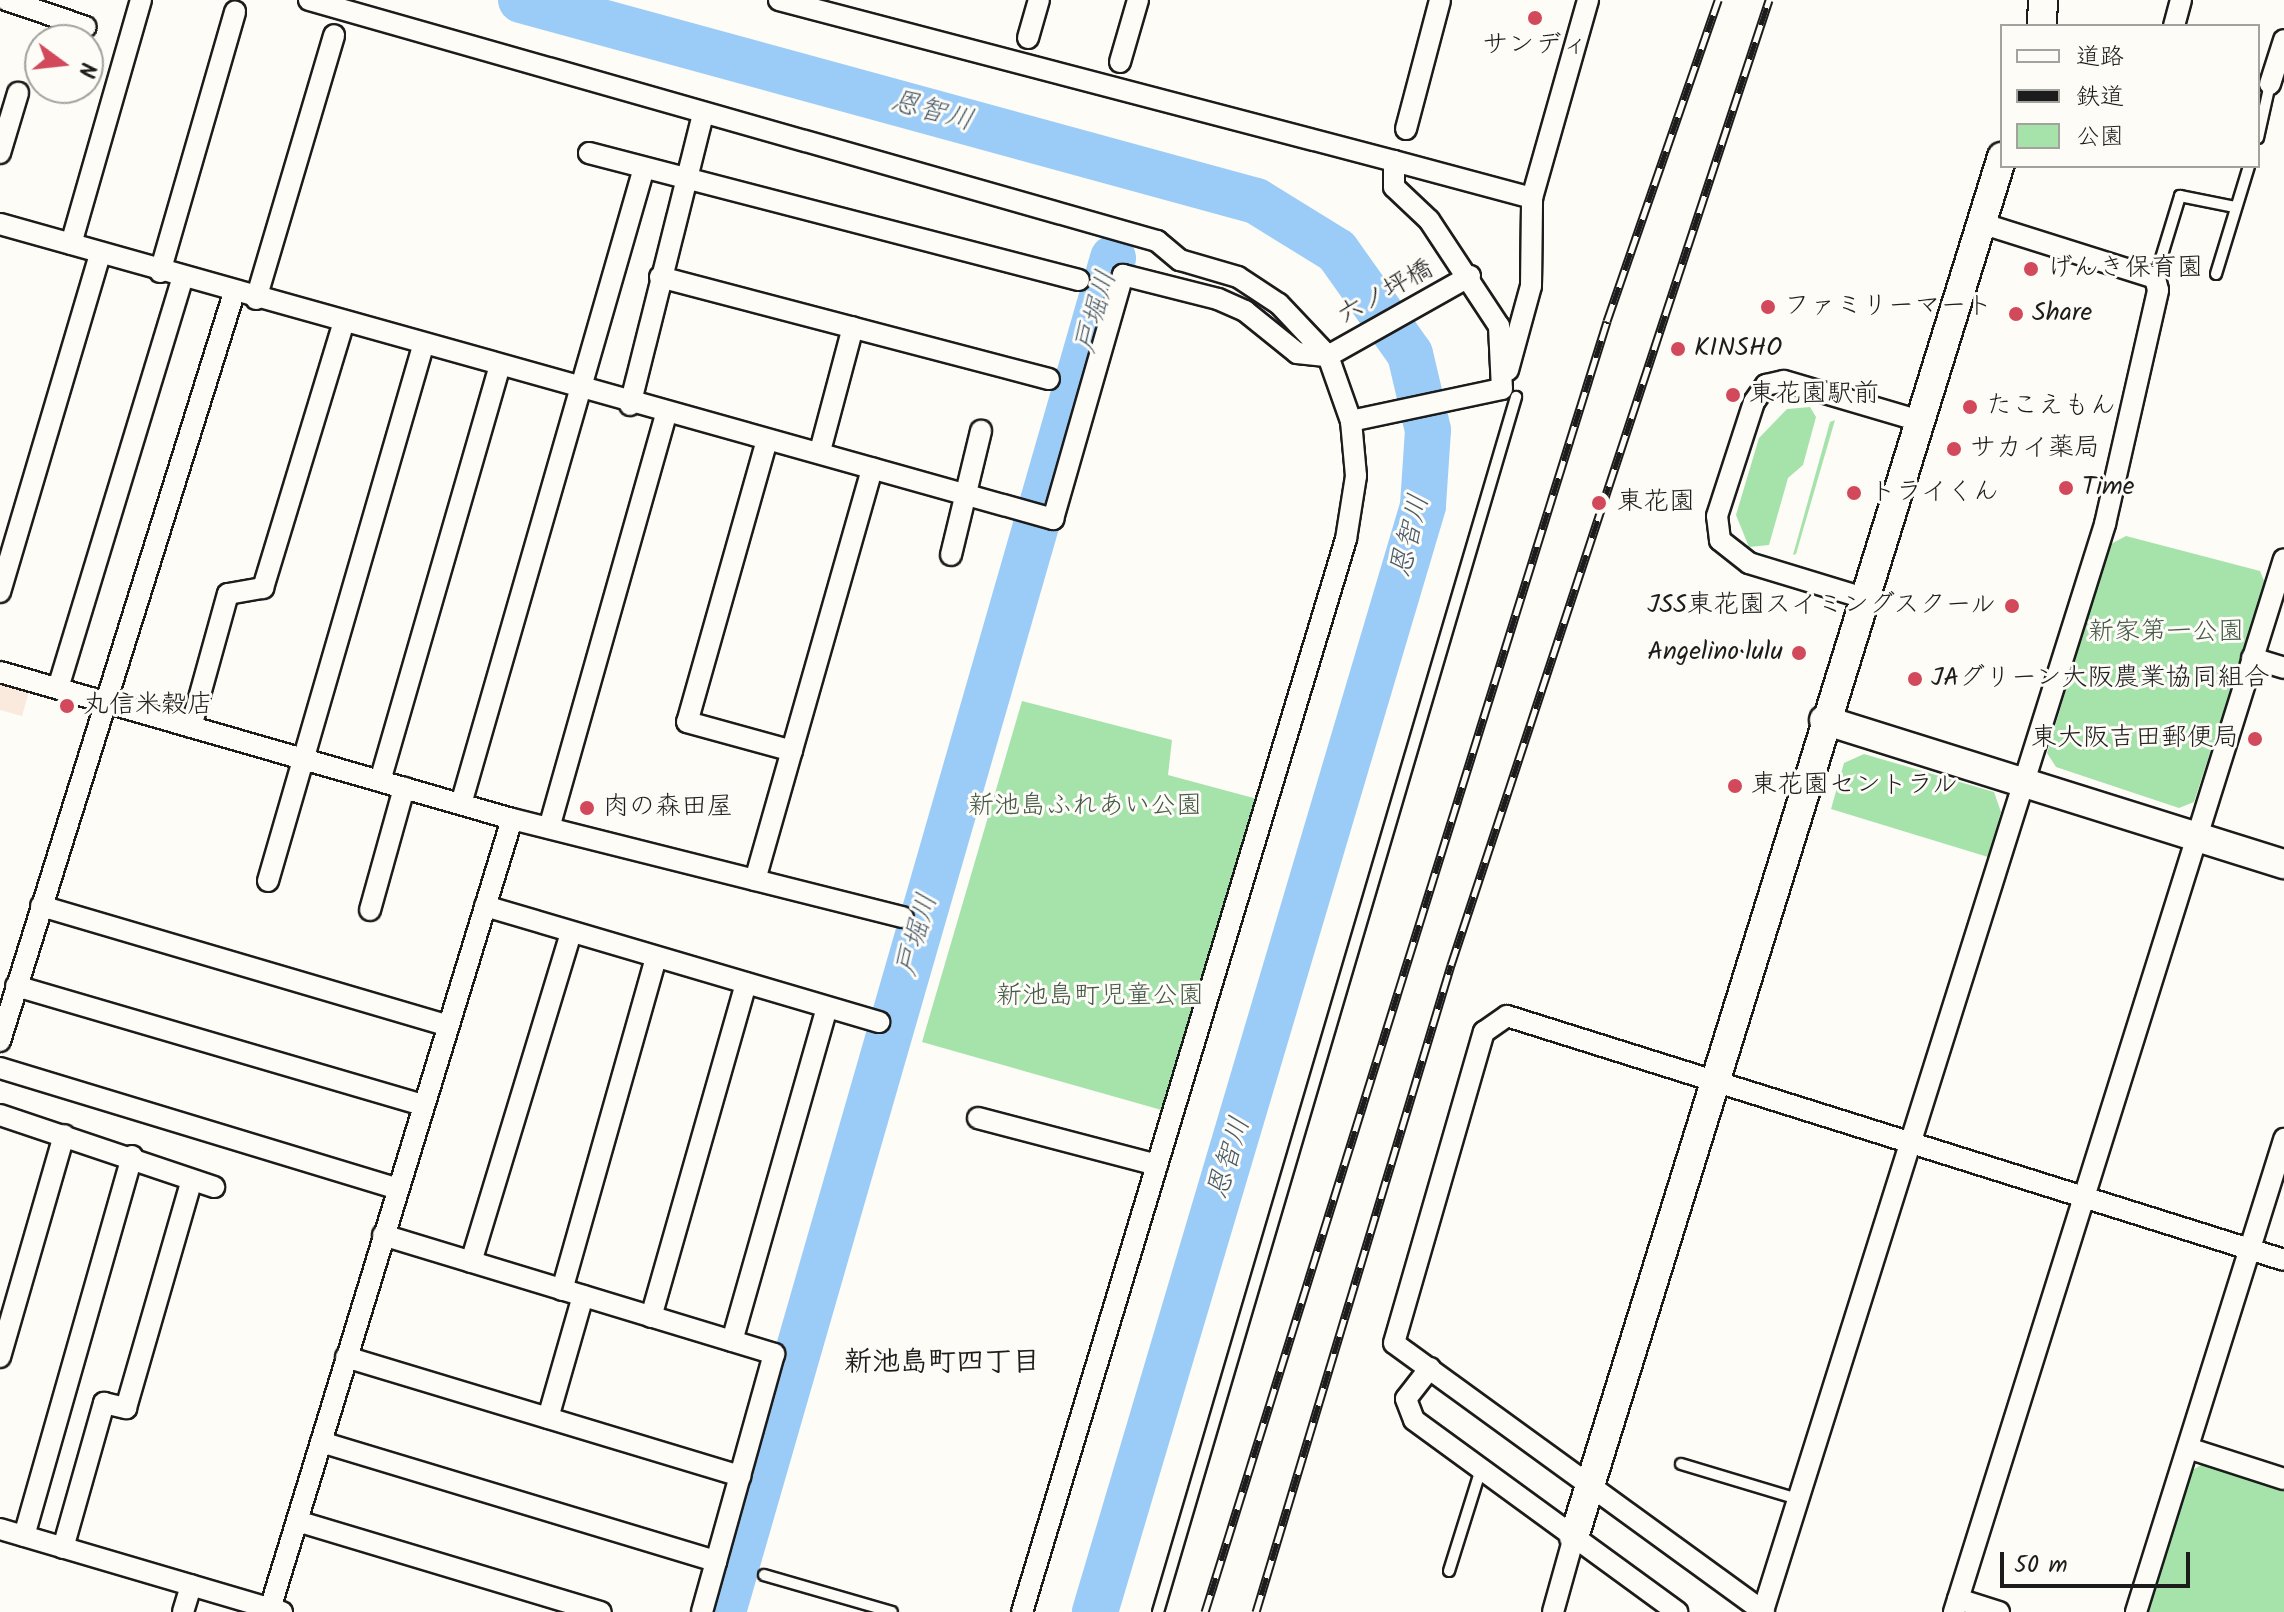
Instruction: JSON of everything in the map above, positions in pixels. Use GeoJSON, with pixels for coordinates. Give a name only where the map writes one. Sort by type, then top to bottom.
{"type":"FeatureCollection","features":[{"type":"Feature","properties":{"kind":"street"},"geometry":{"type":"LineString","coordinates":[[6,0],[77,24]]}},
{"type":"Feature","properties":{"kind":"street"},"geometry":{"type":"LineString","coordinates":[[71,244],[141,0]]}},
{"type":"Feature","properties":{"kind":"street"},"geometry":{"type":"LineString","coordinates":[[309,0],[702,118],[1157,241],[1180,260],[1238,277],[1279,304],[1328,356],[1351,421],[1356,476],[1346,539],[1022,1612]]}},
{"type":"Feature","properties":{"kind":"street"},"geometry":{"type":"LineString","coordinates":[[779,0],[1532,198]]}},
{"type":"Feature","properties":{"kind":"street"},"geometry":{"type":"LineString","coordinates":[[1028,38],[1039,0]]}},
{"type":"Feature","properties":{"kind":"street"},"geometry":{"type":"LineString","coordinates":[[1120,62],[1138,0]]}},
{"type":"Feature","properties":{"kind":"street"},"geometry":{"type":"LineString","coordinates":[[1406,129],[1440,0]]}},
{"type":"Feature","properties":{"kind":"street"},"geometry":{"type":"LineString","coordinates":[[1509,393],[1531,286],[1532,198],[1588,0]]}},
{"type":"Feature","properties":{"kind":"street"},"geometry":{"type":"LineString","coordinates":[[2042,24],[2043,0]]}},
{"type":"Feature","properties":{"kind":"street"},"geometry":{"type":"LineString","coordinates":[[2175,24],[2181,0]]}},
{"type":"Feature","properties":{"kind":"street"},"geometry":{"type":"LineString","coordinates":[[160,272],[235,12]]}},
{"type":"Feature","properties":{"kind":"street"},"geometry":{"type":"LineString","coordinates":[[256,299],[334,35]]}},
{"type":"Feature","properties":{"kind":"street"},"geometry":{"type":"LineString","coordinates":[[2270,84],[2284,40]]}},
{"type":"Feature","properties":{"kind":"street"},"geometry":{"type":"LineString","coordinates":[[0,153],[18,93]]}},
{"type":"Feature","properties":{"kind":"street"},"geometry":{"type":"LineString","coordinates":[[630,405],[702,118]]}},
{"type":"Feature","properties":{"kind":"street"},"geometry":{"type":"LineString","coordinates":[[589,153],[1079,280]]}},
{"type":"Feature","properties":{"kind":"street"},"geometry":{"type":"LineString","coordinates":[[1394,161],[1394,187],[1470,276],[1499,326],[1509,393]]}},
{"type":"Feature","properties":{"kind":"street"},"geometry":{"type":"LineString","coordinates":[[1553,1612],[1712,1080],[2000,163]]}},
{"type":"Feature","properties":{"kind":"street"},"geometry":{"type":"LineString","coordinates":[[461,804],[577,390],[644,168]]}},
{"type":"Feature","properties":{"kind":"street"},"geometry":{"type":"LineString","coordinates":[[1981,223],[2155,278],[2105,524],[1911,1143],[1798,1499],[1764,1612],[1590,1482],[1394,1343],[1484,1032],[1507,1016],[1712,1080],[1911,1143],[2081,1197],[2249,1250],[2284,1260]]}},
{"type":"Feature","properties":{"kind":"street"},"geometry":{"type":"LineString","coordinates":[[0,224],[182,280],[499,369],[767,440],[820,451],[1053,519],[1123,275],[1218,299],[1245,311],[1297,353],[1328,356]]}},
{"type":"Feature","properties":{"kind":"street"},"geometry":{"type":"LineString","coordinates":[[0,592],[100,255]]}},
{"type":"Feature","properties":{"kind":"street","name":"六ノ坪橋"},"geometry":{"type":"LineString","coordinates":[[1328,356],[1470,276]]}},
{"type":"Feature","properties":{"kind":"street"},"geometry":{"type":"LineString","coordinates":[[660,277],[1049,379]]}},
{"type":"Feature","properties":{"kind":"street"},"geometry":{"type":"LineString","coordinates":[[58,688],[182,280]]}},
{"type":"Feature","properties":{"kind":"street"},"geometry":{"type":"LineString","coordinates":[[1,1032],[234,293]]}},
{"type":"Feature","properties":{"kind":"street"},"geometry":{"type":"LineString","coordinates":[[191,727],[228,594],[263,588],[343,325]]}},
{"type":"Feature","properties":{"kind":"street"},"geometry":{"type":"LineString","coordinates":[[820,451],[853,327]]}},
{"type":"Feature","properties":{"kind":"street"},"geometry":{"type":"LineString","coordinates":[[268,881],[423,346]]}},
{"type":"Feature","properties":{"kind":"street"},"geometry":{"type":"LineString","coordinates":[[380,781],[499,369]]}},
{"type":"Feature","properties":{"kind":"street"},"geometry":{"type":"LineString","coordinates":[[1864,598],[1749,563],[1720,540],[1717,516],[1754,402],[1766,385],[1784,381],[1920,421]]}},
{"type":"Feature","properties":{"kind":"street"},"geometry":{"type":"LineString","coordinates":[[1351,421],[1509,393]]}},
{"type":"Feature","properties":{"kind":"street"},"geometry":{"type":"LineString","coordinates":[[549,828],[666,414]]}},
{"type":"Feature","properties":{"kind":"street"},"geometry":{"type":"LineString","coordinates":[[951,555],[981,431]]}},
{"type":"Feature","properties":{"kind":"street"},"geometry":{"type":"LineString","coordinates":[[767,440],[687,722],[792,751]]}},
{"type":"Feature","properties":{"kind":"street"},"geometry":{"type":"LineString","coordinates":[[755,880],[872,468]]}},
{"type":"Feature","properties":{"kind":"street"},"geometry":{"type":"LineString","coordinates":[[1999,1612],[1956,1606],[2081,1197],[2284,559]]}},
{"type":"Feature","properties":{"kind":"street"},"geometry":{"type":"LineString","coordinates":[[2252,658],[2284,668]]}},
{"type":"Feature","properties":{"kind":"street"},"geometry":{"type":"LineString","coordinates":[[0,672],[512,819],[903,917]]}},
{"type":"Feature","properties":{"kind":"street"},"geometry":{"type":"LineString","coordinates":[[1824,720],[2284,864]]}},
{"type":"Feature","properties":{"kind":"street"},"geometry":{"type":"LineString","coordinates":[[370,910],[404,788]]}},
{"type":"Feature","properties":{"kind":"street"},"geometry":{"type":"LineString","coordinates":[[0,1529],[274,1611],[297,1521],[346,1357],[512,819]]}},
{"type":"Feature","properties":{"kind":"street"},"geometry":{"type":"LineString","coordinates":[[41,906],[448,1026]]}},
{"type":"Feature","properties":{"kind":"street"},"geometry":{"type":"LineString","coordinates":[[485,906],[879,1022]]}},
{"type":"Feature","properties":{"kind":"street"},"geometry":{"type":"LineString","coordinates":[[471,1262],[571,933]]}},
{"type":"Feature","properties":{"kind":"street"},"geometry":{"type":"LineString","coordinates":[[562,1290],[656,958]]}},
{"type":"Feature","properties":{"kind":"street"},"geometry":{"type":"LineString","coordinates":[[651,1317],[746,983]]}},
{"type":"Feature","properties":{"kind":"street"},"geometry":{"type":"LineString","coordinates":[[16,986],[424,1105]]}},
{"type":"Feature","properties":{"kind":"street"},"geometry":{"type":"LineString","coordinates":[[732,1341],[827,1007]]}},
{"type":"Feature","properties":{"kind":"street"},"geometry":{"type":"LineString","coordinates":[[0,1068],[398,1189]]}},
{"type":"Feature","properties":{"kind":"street"},"geometry":{"type":"LineString","coordinates":[[0,1115],[132,1156],[214,1187]]}},
{"type":"Feature","properties":{"kind":"street"},"geometry":{"type":"LineString","coordinates":[[978,1118],[1157,1165]]}},
{"type":"Feature","properties":{"kind":"street"},"geometry":{"type":"LineString","coordinates":[[0,1357],[64,1135]]}},
{"type":"Feature","properties":{"kind":"street"},"geometry":{"type":"LineString","coordinates":[[2136,1612],[2284,1139]]}},
{"type":"Feature","properties":{"kind":"street"},"geometry":{"type":"LineString","coordinates":[[24,1536],[132,1156]]}},
{"type":"Feature","properties":{"kind":"street"},"geometry":{"type":"LineString","coordinates":[[63,1548],[104,1403],[126,1408],[192,1180]]}},
{"type":"Feature","properties":{"kind":"street"},"geometry":{"type":"LineString","coordinates":[[383,1235],[774,1354],[702,1612]]}},
{"type":"Feature","properties":{"kind":"street"},"geometry":{"type":"LineString","coordinates":[[548,1418],[583,1296]]}},
{"type":"Feature","properties":{"kind":"street"},"geometry":{"type":"LineString","coordinates":[[346,1357],[740,1476]]}},
{"type":"Feature","properties":{"kind":"street"},"geometry":{"type":"LineString","coordinates":[[1430,1368],[1406,1399],[1414,1420],[1677,1612]]}},
{"type":"Feature","properties":{"kind":"street"},"geometry":{"type":"LineString","coordinates":[[321,1442],[716,1561]]}},
{"type":"Feature","properties":{"kind":"street"},"geometry":{"type":"LineString","coordinates":[[2188,1448],[2284,1479]]}},
{"type":"Feature","properties":{"kind":"street"},"geometry":{"type":"LineString","coordinates":[[297,1521],[601,1612]]}},
{"type":"Feature","properties":{"kind":"street"},"geometry":{"type":"LineString","coordinates":[[183,1612],[191,1585]]}},
{"type":"Feature","properties":{"kind":"lane"},"geometry":{"type":"LineString","coordinates":[[2260,129],[2270,84]]}},
{"type":"Feature","properties":{"kind":"lane"},"geometry":{"type":"LineString","coordinates":[[2216,274],[2248,168]]}},
{"type":"Feature","properties":{"kind":"lane"},"geometry":{"type":"LineString","coordinates":[[2155,278],[2180,196],[2235,207]]}},
{"type":"Feature","properties":{"kind":"lane"},"geometry":{"type":"LineString","coordinates":[[1158,1612],[1509,393]]}},
{"type":"Feature","properties":{"kind":"lane"},"geometry":{"type":"LineString","coordinates":[[1681,1464],[1798,1499]]}},
{"type":"Feature","properties":{"kind":"lane"},"geometry":{"type":"LineString","coordinates":[[1449,1571],[1481,1469]]}},
{"type":"Feature","properties":{"kind":"lane"},"geometry":{"type":"LineString","coordinates":[[764,1575],[892,1612]]}},
{"type":"Feature","properties":{"kind":"shaded area"},"geometry":{"type":"Polygon","coordinates":[[[0,679],[30,688],[22,716],[0,710],[0,679]]]}},
{"type":"Feature","properties":{"kind":"green space"},"geometry":{"type":"Polygon","coordinates":[[[1810,407],[1816,417],[1803,465],[1788,478],[1769,545],[1749,547],[1736,515],[1759,438],[1787,409],[1810,407]]]}},
{"type":"Feature","properties":{"kind":"green space"},"geometry":{"type":"Polygon","coordinates":[[[1835,420],[1796,554],[1793,555],[1830,422],[1835,420]]]}},
{"type":"Feature","properties":{"kind":"green space","name":"新家第一公園"},"geometry":{"type":"Polygon","coordinates":[[[2126,536],[2260,571],[2265,583],[2194,802],[2179,808],[2056,767],[2047,753],[2109,545],[2126,536]]]}},
{"type":"Feature","properties":{"kind":"green space"},"geometry":{"type":"Polygon","coordinates":[[[1022,701],[1172,740],[1168,775],[1261,800],[1165,1111],[922,1042],[1022,701]]]}},
{"type":"Feature","properties":{"kind":"green space"},"geometry":{"type":"Polygon","coordinates":[[[1864,754],[1994,792],[2001,812],[1988,857],[1831,809],[1844,763],[1864,754]]]}},
{"type":"Feature","properties":{"kind":"green space"},"geometry":{"type":"Polygon","coordinates":[[[2206,1462],[2284,1486],[2284,1612],[2147,1612],[2189,1472],[2206,1462]]]}},
{"type":"Feature","properties":{"kind":"waterway","name":"恩智川"},"geometry":{"type":"LineString","coordinates":[[521,0],[1256,201],[1337,251],[1410,354],[1428,430],[1423,506],[1095,1612]]}},
{"type":"Feature","properties":{"kind":"waterway","name":"戸堀川"},"geometry":{"type":"LineString","coordinates":[[723,1612],[1113,258]]}},
{"type":"Feature","properties":{"kind":"railway"},"geometry":{"type":"LineString","coordinates":[[1205,1612],[1607,321],[1718,0]]}},
{"type":"Feature","properties":{"kind":"railway"},"geometry":{"type":"LineString","coordinates":[[1256,1612],[1451,965],[1769,0]]}},
{"type":"Feature","properties":{"kind":"place","name":"サンディ"},"geometry":{"type":"Point","coordinates":[1535,18]}},
{"type":"Feature","properties":{"kind":"place","name":"げんき保育園"},"geometry":{"type":"Point","coordinates":[2031,269]}},
{"type":"Feature","properties":{"kind":"place","name":"ファミリーマート"},"geometry":{"type":"Point","coordinates":[1768,307]}},
{"type":"Feature","properties":{"kind":"place","name":"Share"},"geometry":{"type":"Point","coordinates":[2016,314]}},
{"type":"Feature","properties":{"kind":"place","name":"KINSHO"},"geometry":{"type":"Point","coordinates":[1678,349]}},
{"type":"Feature","properties":{"kind":"place","name":"東花園駅前"},"geometry":{"type":"Point","coordinates":[1733,395]}},
{"type":"Feature","properties":{"kind":"place","name":"たこえもん"},"geometry":{"type":"Point","coordinates":[1970,407]}},
{"type":"Feature","properties":{"kind":"place","name":"サカイ薬局"},"geometry":{"type":"Point","coordinates":[1954,449]}},
{"type":"Feature","properties":{"kind":"place","name":"Time"},"geometry":{"type":"Point","coordinates":[2066,488]}},
{"type":"Feature","properties":{"kind":"place","name":"トライくん"},"geometry":{"type":"Point","coordinates":[1854,493]}},
{"type":"Feature","properties":{"kind":"place","name":"東花園"},"geometry":{"type":"Point","coordinates":[1599,503]}},
{"type":"Feature","properties":{"kind":"place","name":"JSS東花園スイミングスクール"},"geometry":{"type":"Point","coordinates":[2012,606]}},
{"type":"Feature","properties":{"kind":"place","name":"Angelino·lulu"},"geometry":{"type":"Point","coordinates":[1799,653]}},
{"type":"Feature","properties":{"kind":"place","name":"JAグリーン大阪農業協同組合"},"geometry":{"type":"Point","coordinates":[1915,679]}},
{"type":"Feature","properties":{"kind":"place","name":"丸信米穀店"},"geometry":{"type":"Point","coordinates":[67,706]}},
{"type":"Feature","properties":{"kind":"place","name":"東大阪吉田郵便局"},"geometry":{"type":"Point","coordinates":[2255,739]}},
{"type":"Feature","properties":{"kind":"place","name":"東花園セントラル"},"geometry":{"type":"Point","coordinates":[1735,786]}},
{"type":"Feature","properties":{"kind":"place","name":"肉の森田屋"},"geometry":{"type":"Point","coordinates":[587,808]}},
{"type":"Feature","properties":{"kind":"district","name":"新池島町四丁目"},"geometry":{"type":"Point","coordinates":[942,1363]}},
{"type":"Feature","properties":{"kind":"park label","name":"新池島ふれあい公園"},"geometry":{"type":"Point","coordinates":[1085,807]}},
{"type":"Feature","properties":{"kind":"park label","name":"新池島町児童公園"},"geometry":{"type":"Point","coordinates":[1100,997]}}]}
